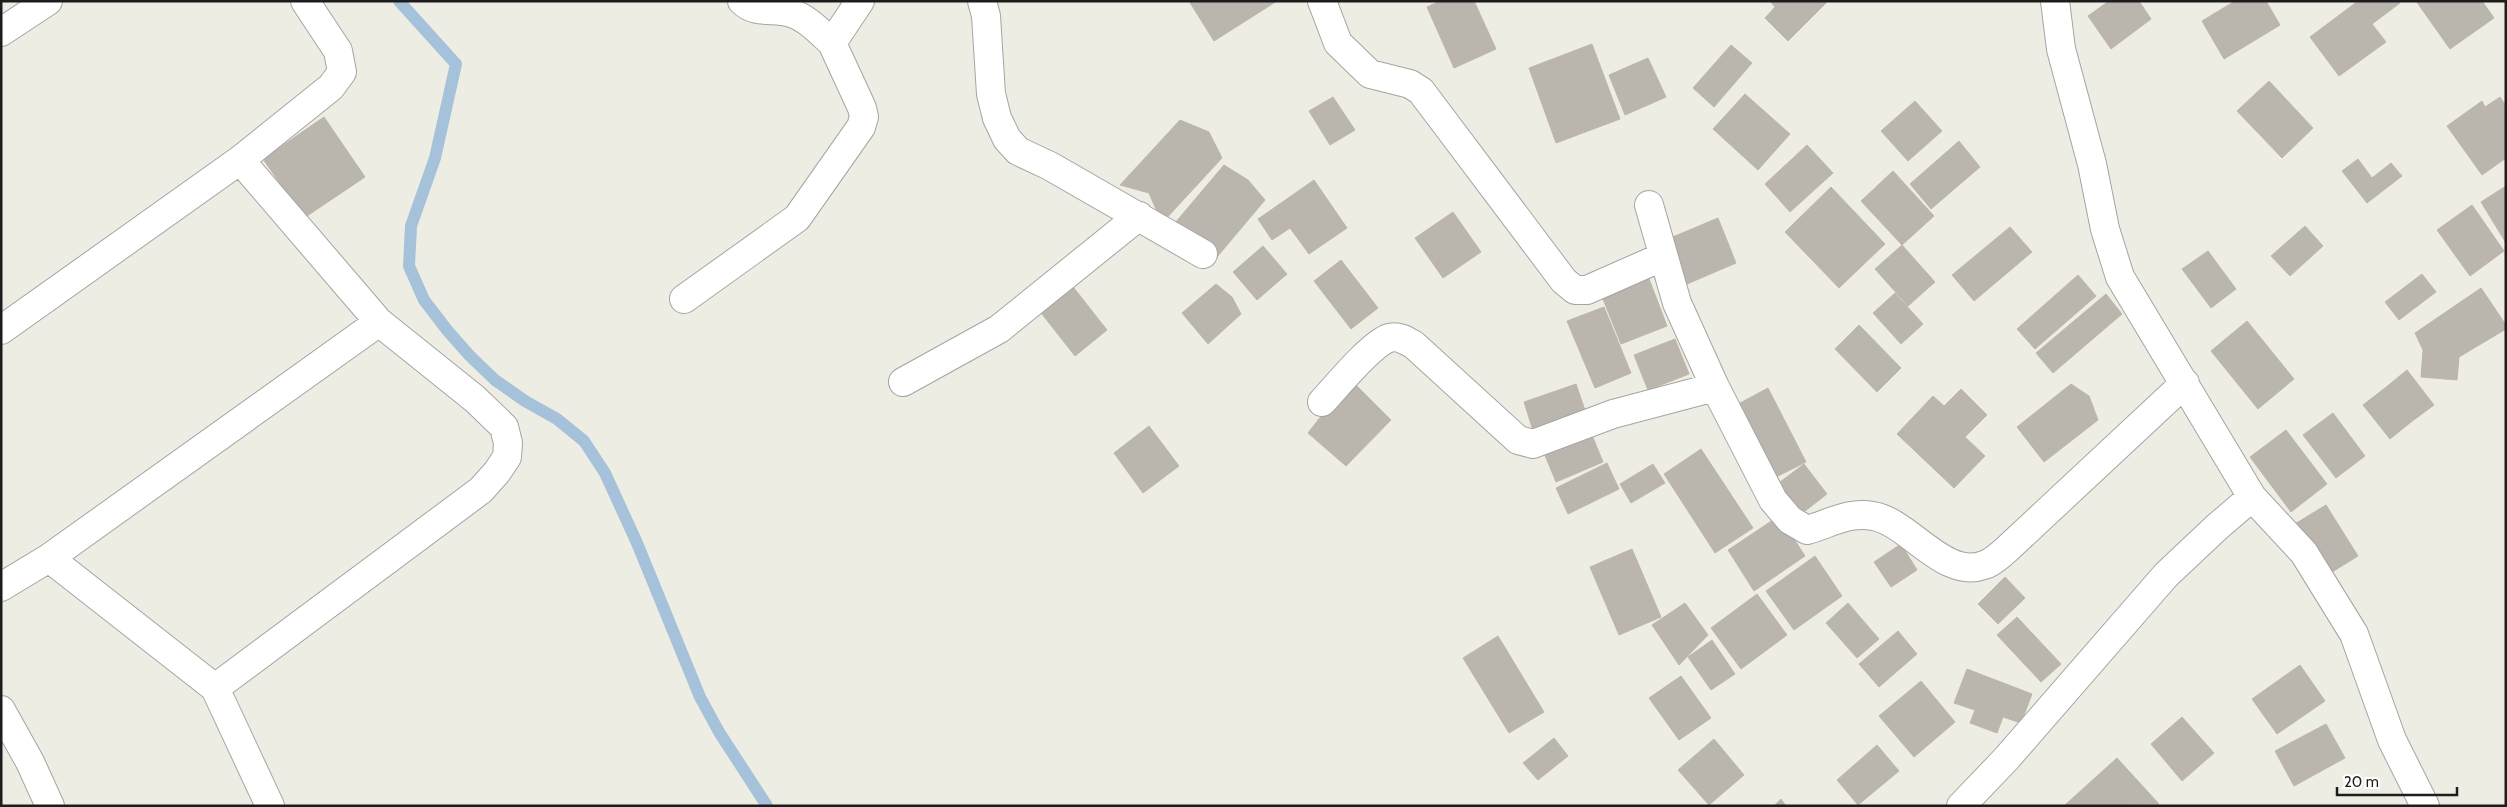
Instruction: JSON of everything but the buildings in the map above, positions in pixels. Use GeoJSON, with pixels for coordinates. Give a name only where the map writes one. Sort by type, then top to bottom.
{"type":"FeatureCollection","features":[{"type":"Feature","properties":{"kind":"street"},"geometry":{"type":"LineString","coordinates":[[1,32],[48,1]]}},
{"type":"Feature","properties":{"kind":"street"},"geometry":{"type":"LineString","coordinates":[[1,330],[240,160],[331,87],[342,72],[338,51],[306,1]]}},
{"type":"Feature","properties":{"kind":"street"},"geometry":{"type":"LineString","coordinates":[[684,299],[797,218],[861,127],[864,117],[862,108],[832,43],[809,23],[791,13],[760,10],[747,6],[742,1]]}},
{"type":"Feature","properties":{"kind":"street"},"geometry":{"type":"LineString","coordinates":[[832,43],[860,1]]}},
{"type":"Feature","properties":{"kind":"street"},"geometry":{"type":"LineString","coordinates":[[982,1],[986,16],[991,94],[997,118],[1007,140],[1018,151],[1139,216],[1204,254]]}},
{"type":"Feature","properties":{"kind":"street"},"geometry":{"type":"LineString","coordinates":[[1322,1],[1338,43],[1370,74],[1410,84],[1421,92],[1564,281],[1575,290],[1587,290],[1662,257]]}},
{"type":"Feature","properties":{"kind":"street"},"geometry":{"type":"LineString","coordinates":[[2055,1],[2061,49],[2092,164],[2105,229],[2120,277],[2252,497],[2304,553],[2354,634],[2392,740],[2425,806]]}},
{"type":"Feature","properties":{"kind":"street"},"geometry":{"type":"LineString","coordinates":[[215,688],[481,490],[507,457],[508,443],[504,427],[474,399],[379,322],[240,160]]}},
{"type":"Feature","properties":{"kind":"street"},"geometry":{"type":"LineString","coordinates":[[1649,205],[1662,257],[1677,302],[1715,387],[1773,500],[1790,520],[1807,530],[1849,515],[1874,516],[1898,527],[1940,558],[1965,568],[1984,565],[2006,550],[2185,383]]}},
{"type":"Feature","properties":{"kind":"street"},"geometry":{"type":"LineString","coordinates":[[903,382],[999,329],[1139,216]]}},
{"type":"Feature","properties":{"kind":"street"},"geometry":{"type":"LineString","coordinates":[[1,587],[49,558],[379,322]]}},
{"type":"Feature","properties":{"kind":"street"},"geometry":{"type":"LineString","coordinates":[[1322,402],[1369,352],[1390,338],[1397,337],[1414,345],[1518,440],[1534,444],[1613,414],[1715,387]]}},
{"type":"Feature","properties":{"kind":"street"},"geometry":{"type":"LineString","coordinates":[[1961,806],[2006,759],[2166,575],[2252,497]]}},
{"type":"Feature","properties":{"kind":"street"},"geometry":{"type":"LineString","coordinates":[[49,558],[215,688],[270,806]]}},
{"type":"Feature","properties":{"kind":"street"},"geometry":{"type":"LineString","coordinates":[[1,710],[30,762],[50,806]]}},
{"type":"Feature","properties":{"kind":"waterway"},"geometry":{"type":"LineString","coordinates":[[399,1],[456,64],[435,158],[411,226],[409,266],[424,300],[469,355],[495,380],[525,401],[557,419],[584,441],[605,473],[637,543],[700,697],[719,732],[767,806]]}}]}
